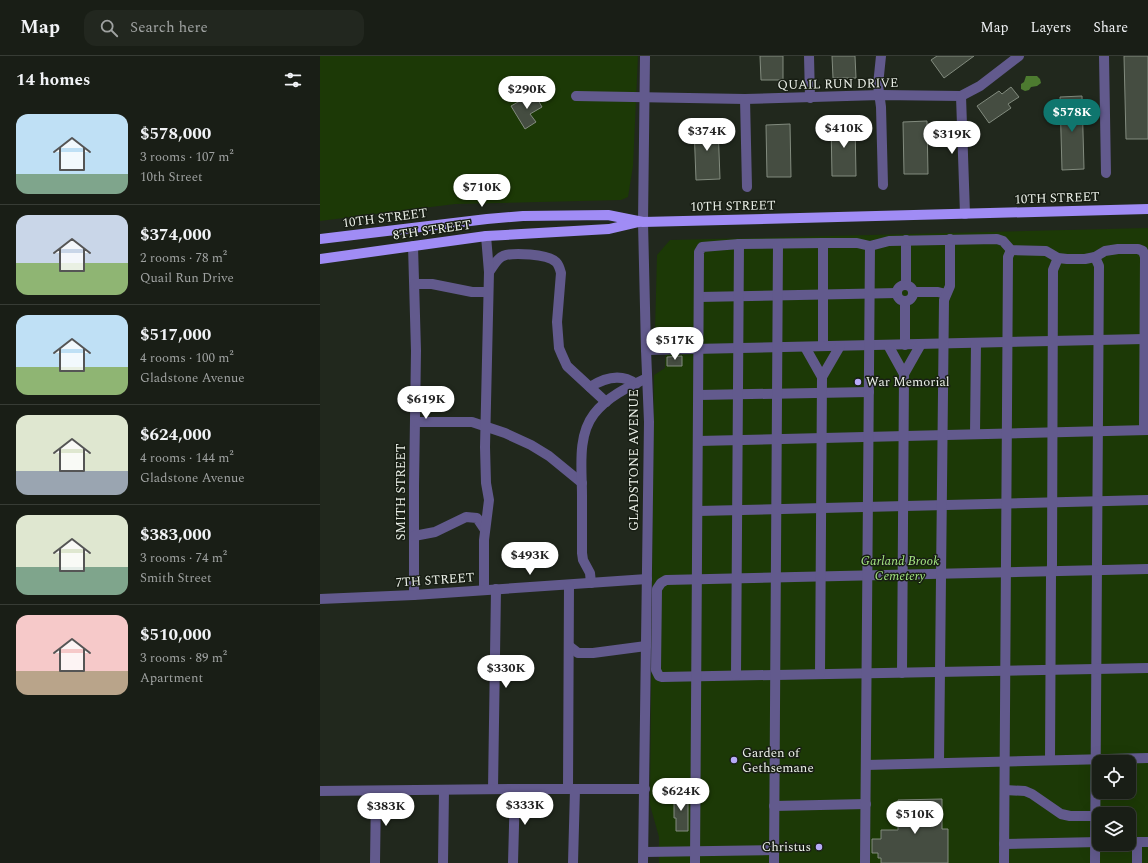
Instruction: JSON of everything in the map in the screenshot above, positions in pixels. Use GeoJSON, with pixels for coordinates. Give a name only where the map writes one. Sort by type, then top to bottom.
{"type":"FeatureCollection","features":[{"type":"Feature","properties":{"kind":"main road","name":"10TH STREET"},"geometry":{"type":"LineString","coordinates":[[320,238],[335,238],[487,219],[523,216],[608,215],[643,222],[1148,208]]}},
{"type":"Feature","properties":{"kind":"main road","name":"8TH STREET"},"geometry":{"type":"LineString","coordinates":[[320,259],[486,236],[609,229],[643,222]]}},
{"type":"Feature","properties":{"kind":"street","name":"GLADSTONE AVENUE"},"geometry":{"type":"LineString","coordinates":[[643,863],[649,422],[643,222],[646,98],[645,56]]}},
{"type":"Feature","properties":{"kind":"street"},"geometry":{"type":"LineString","coordinates":[[809,56],[810,98]]}},
{"type":"Feature","properties":{"kind":"street"},"geometry":{"type":"LineString","coordinates":[[882,56],[878,85],[880,95],[883,185]]}},
{"type":"Feature","properties":{"kind":"street","name":"QUAIL RUN DRIVE"},"geometry":{"type":"LineString","coordinates":[[576,96],[745,99],[880,95],[961,96],[980,86],[1019,56]]}},
{"type":"Feature","properties":{"kind":"street"},"geometry":{"type":"LineString","coordinates":[[1104,56],[1106,173]]}},
{"type":"Feature","properties":{"kind":"street"},"geometry":{"type":"LineString","coordinates":[[961,96],[965,214]]}},
{"type":"Feature","properties":{"kind":"street"},"geometry":{"type":"LineString","coordinates":[[745,99],[747,187]]}},
{"type":"Feature","properties":{"kind":"street"},"geometry":{"type":"LineString","coordinates":[[484,590],[484,540],[489,500],[486,483],[489,272],[486,236]]}},
{"type":"Feature","properties":{"kind":"street"},"geometry":{"type":"LineString","coordinates":[[939,763],[944,300],[950,286],[950,239]]}},
{"type":"Feature","properties":{"kind":"street"},"geometry":{"type":"LineString","coordinates":[[695,863],[699,252],[702,247],[739,244],[824,243],[857,243],[870,246],[889,241],[906,240],[997,239],[1003,241],[1011,250],[1046,251],[1058,258],[1067,260],[1085,260],[1095,257],[1105,251],[1118,249],[1138,249],[1143,252],[1145,257],[1144,340],[1146,430],[698,441]]}},
{"type":"Feature","properties":{"kind":"street"},"geometry":{"type":"LineString","coordinates":[[906,240],[906,285]]}},
{"type":"Feature","properties":{"kind":"street"},"geometry":{"type":"LineString","coordinates":[[823,346],[824,243]]}},
{"type":"Feature","properties":{"kind":"street"},"geometry":{"type":"LineString","coordinates":[[736,675],[739,244]]}},
{"type":"Feature","properties":{"kind":"street"},"geometry":{"type":"LineString","coordinates":[[774,863],[774,675],[778,244]]}},
{"type":"Feature","properties":{"kind":"street","name":"SMITH STREET"},"geometry":{"type":"LineString","coordinates":[[413,246],[416,351],[414,595]]}},
{"type":"Feature","properties":{"kind":"street"},"geometry":{"type":"LineString","coordinates":[[865,863],[870,246]]}},
{"type":"Feature","properties":{"kind":"street"},"geometry":{"type":"LineString","coordinates":[[1004,863],[1007,342],[1008,256],[1011,250]]}},
{"type":"Feature","properties":{"kind":"street"},"geometry":{"type":"LineString","coordinates":[[489,272],[496,261],[503,256],[535,255],[548,257],[555,261],[561,273],[557,322],[559,348],[567,366],[606,402]]}},
{"type":"Feature","properties":{"kind":"street"},"geometry":{"type":"LineString","coordinates":[[1095,257],[1099,266],[1096,755]]}},
{"type":"Feature","properties":{"kind":"street"},"geometry":{"type":"LineString","coordinates":[[1050,760],[1053,270],[1058,258]]}},
{"type":"Feature","properties":{"kind":"street"},"geometry":{"type":"LineString","coordinates":[[415,284],[432,284],[472,292],[488,292]]}},
{"type":"Feature","properties":{"kind":"street"},"geometry":{"type":"LineString","coordinates":[[906,285],[911,287],[913,292],[911,298],[905,301],[899,299],[897,293],[900,287],[906,285]]}},
{"type":"Feature","properties":{"kind":"street"},"geometry":{"type":"LineString","coordinates":[[913,292],[938,292],[946,294]]}},
{"type":"Feature","properties":{"kind":"street"},"geometry":{"type":"LineString","coordinates":[[699,297],[897,293]]}},
{"type":"Feature","properties":{"kind":"street"},"geometry":{"type":"LineString","coordinates":[[905,301],[905,345]]}},
{"type":"Feature","properties":{"kind":"street"},"geometry":{"type":"LineString","coordinates":[[646,350],[1144,340]]}},
{"type":"Feature","properties":{"kind":"street"},"geometry":{"type":"LineString","coordinates":[[975,434],[976,343]]}},
{"type":"Feature","properties":{"kind":"street"},"geometry":{"type":"LineString","coordinates":[[902,673],[904,374],[921,344]]}},
{"type":"Feature","properties":{"kind":"street"},"geometry":{"type":"LineString","coordinates":[[888,345],[904,374]]}},
{"type":"Feature","properties":{"kind":"street"},"geometry":{"type":"LineString","coordinates":[[822,377],[840,346]]}},
{"type":"Feature","properties":{"kind":"street"},"geometry":{"type":"LineString","coordinates":[[805,347],[822,377],[820,674]]}},
{"type":"Feature","properties":{"kind":"street"},"geometry":{"type":"LineString","coordinates":[[590,387],[600,380],[614,377],[630,380],[636,384]]}},
{"type":"Feature","properties":{"kind":"street"},"geometry":{"type":"LineString","coordinates":[[591,583],[590,573],[583,560],[582,553],[582,445],[592,416],[606,402],[647,378]]}},
{"type":"Feature","properties":{"kind":"street"},"geometry":{"type":"LineString","coordinates":[[699,395],[869,392]]}},
{"type":"Feature","properties":{"kind":"street"},"geometry":{"type":"LineString","coordinates":[[415,422],[472,422],[505,433],[531,445],[554,460],[582,483]]}},
{"type":"Feature","properties":{"kind":"street"},"geometry":{"type":"LineString","coordinates":[[698,511],[1148,500]]}},
{"type":"Feature","properties":{"kind":"street"},"geometry":{"type":"LineString","coordinates":[[414,536],[435,532],[466,517],[477,518],[485,530]]}},
{"type":"Feature","properties":{"kind":"street"},"geometry":{"type":"LineString","coordinates":[[1148,569],[666,580],[661,583],[657,589],[656,670],[659,676],[662,677],[1148,668]]}},
{"type":"Feature","properties":{"kind":"street","name":"7TH STREET"},"geometry":{"type":"LineString","coordinates":[[320,599],[414,595],[647,579]]}},
{"type":"Feature","properties":{"kind":"street"},"geometry":{"type":"LineString","coordinates":[[569,585],[573,863]]}},
{"type":"Feature","properties":{"kind":"street"},"geometry":{"type":"LineString","coordinates":[[493,789],[496,589]]}},
{"type":"Feature","properties":{"kind":"street"},"geometry":{"type":"LineString","coordinates":[[569,646],[578,653],[593,653],[646,646]]}},
{"type":"Feature","properties":{"kind":"street"},"geometry":{"type":"LineString","coordinates":[[1136,758],[1148,758]]}},
{"type":"Feature","properties":{"kind":"street"},"geometry":{"type":"LineString","coordinates":[[866,765],[1092,760]]}},
{"type":"Feature","properties":{"kind":"street"},"geometry":{"type":"LineString","coordinates":[[512,863],[515,789]]}},
{"type":"Feature","properties":{"kind":"street"},"geometry":{"type":"LineString","coordinates":[[320,791],[644,789]]}},
{"type":"Feature","properties":{"kind":"street"},"geometry":{"type":"LineString","coordinates":[[443,863],[444,790]]}},
{"type":"Feature","properties":{"kind":"street"},"geometry":{"type":"LineString","coordinates":[[1005,790],[1025,791],[1032,794],[1061,814],[1070,816],[1092,816]]}},
{"type":"Feature","properties":{"kind":"street"},"geometry":{"type":"LineString","coordinates":[[375,863],[376,791]]}},
{"type":"Feature","properties":{"kind":"street"},"geometry":{"type":"LineString","coordinates":[[774,806],[866,804]]}},
{"type":"Feature","properties":{"kind":"street"},"geometry":{"type":"LineString","coordinates":[[1004,844],[1092,842]]}},
{"type":"Feature","properties":{"kind":"street"},"geometry":{"type":"LineString","coordinates":[[1136,842],[1148,842]]}},
{"type":"Feature","properties":{"kind":"street"},"geometry":{"type":"LineString","coordinates":[[644,852],[774,850]]}},
{"type":"Feature","properties":{"kind":"street"},"geometry":{"type":"LineString","coordinates":[[1095,863],[1096,851]]}},
{"type":"Feature","properties":{"kind":"street"},"geometry":{"type":"LineString","coordinates":[[1135,851],[1137,863]]}},
{"type":"Feature","properties":{"kind":"green space"},"geometry":{"type":"Polygon","coordinates":[[[320,56],[638,56],[633,166],[628,197],[621,200],[455,204],[320,221],[320,56]]]}},
{"type":"Feature","properties":{"kind":"green space","name":"Garland Brook Cemetery"},"geometry":{"type":"Polygon","coordinates":[[[1148,228],[1148,863],[659,863],[659,837],[650,805],[654,375],[665,368],[666,341],[655,332],[657,255],[670,240],[1148,228]]]}},
{"type":"Feature","properties":{"kind":"shaded area"},"geometry":{"type":"Polygon","coordinates":[[[1026,76],[1037,76],[1041,83],[1025,91],[1021,89],[1021,84],[1024,82],[1026,76]]]}},
{"type":"Feature","properties":{"kind":"building"},"geometry":{"type":"Polygon","coordinates":[[[760,56],[783,56],[783,80],[761,80],[760,56]]]}},
{"type":"Feature","properties":{"kind":"building"},"geometry":{"type":"Polygon","coordinates":[[[832,56],[855,56],[856,78],[833,78],[832,56]]]}},
{"type":"Feature","properties":{"kind":"building"},"geometry":{"type":"Polygon","coordinates":[[[937,56],[974,56],[944,78],[931,60],[937,56]]]}},
{"type":"Feature","properties":{"kind":"building"},"geometry":{"type":"Polygon","coordinates":[[[1124,56],[1148,56],[1148,139],[1126,139],[1124,56]]]}},
{"type":"Feature","properties":{"kind":"building"},"geometry":{"type":"Polygon","coordinates":[[[1011,87],[1019,97],[1008,104],[1011,108],[989,123],[977,106],[999,91],[1002,94],[1011,87]]]}},
{"type":"Feature","properties":{"kind":"building"},"geometry":{"type":"Polygon","coordinates":[[[534,93],[542,107],[530,114],[536,122],[525,129],[511,106],[534,93]]]}},
{"type":"Feature","properties":{"kind":"building"},"geometry":{"type":"Polygon","coordinates":[[[1082,96],[1084,169],[1062,170],[1060,97],[1082,96]]]}},
{"type":"Feature","properties":{"kind":"building"},"geometry":{"type":"Polygon","coordinates":[[[927,121],[928,174],[904,174],[903,122],[927,121]]]}},
{"type":"Feature","properties":{"kind":"building"},"geometry":{"type":"Polygon","coordinates":[[[855,122],[856,176],[832,176],[831,123],[855,122]]]}},
{"type":"Feature","properties":{"kind":"building"},"geometry":{"type":"Polygon","coordinates":[[[790,124],[791,177],[767,177],[766,125],[790,124]]]}},
{"type":"Feature","properties":{"kind":"building"},"geometry":{"type":"Polygon","coordinates":[[[718,125],[720,179],[696,180],[694,126],[718,125]]]}},
{"type":"Feature","properties":{"kind":"building"},"geometry":{"type":"Polygon","coordinates":[[[682,356],[682,366],[667,366],[667,357],[682,356]]]}},
{"type":"Feature","properties":{"kind":"building"},"geometry":{"type":"Polygon","coordinates":[[[678,794],[688,794],[688,831],[676,831],[676,818],[674,818],[674,797],[678,797],[678,794]]]}},
{"type":"Feature","properties":{"kind":"building"},"geometry":{"type":"Polygon","coordinates":[[[942,799],[942,829],[948,829],[948,863],[881,863],[881,858],[878,858],[878,853],[872,853],[872,839],[881,839],[881,830],[898,830],[898,800],[942,799]]]}},
{"type":"Feature","properties":{"kind":"place","name":"War Memorial"},"geometry":{"type":"Point","coordinates":[858,382]}},
{"type":"Feature","properties":{"kind":"place","name":"Garden of Gethsemane"},"geometry":{"type":"Point","coordinates":[734,760]}},
{"type":"Feature","properties":{"kind":"place","name":"Christus"},"geometry":{"type":"Point","coordinates":[819,847]}}]}
